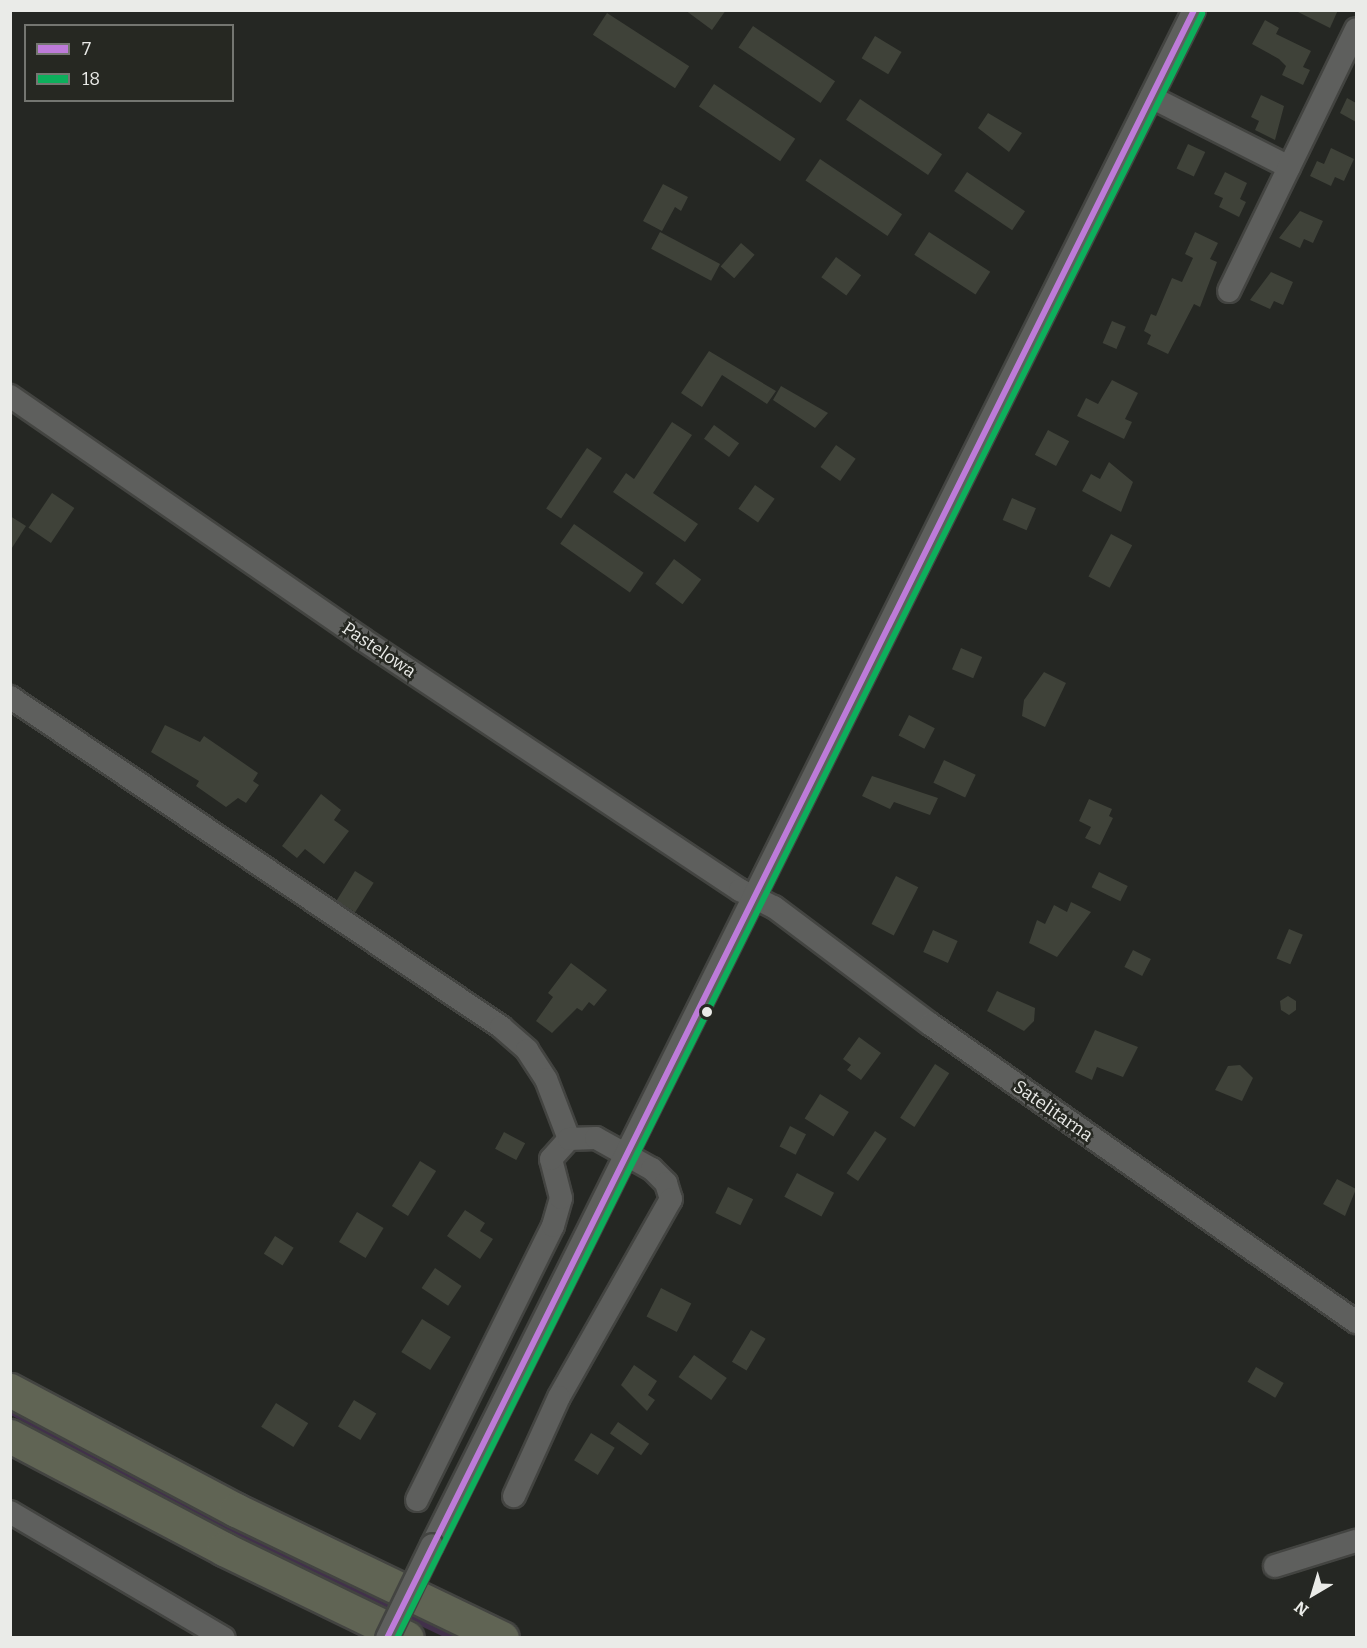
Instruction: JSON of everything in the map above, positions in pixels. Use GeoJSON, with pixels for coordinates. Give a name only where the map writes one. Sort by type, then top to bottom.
{"type":"FeatureCollection","features":[{"type":"Feature","properties":{"kind":"highway"},"geometry":{"type":"LineString","coordinates":[[10,1390],[236,1510],[502,1638]]}},
{"type":"Feature","properties":{"kind":"highway"},"geometry":{"type":"LineString","coordinates":[[10,1436],[224,1549],[407,1638]]}},
{"type":"Feature","properties":{"kind":"street"},"geometry":{"type":"LineString","coordinates":[[387,1638],[624,1153],[1194,10]]}},
{"type":"Feature","properties":{"kind":"street"},"geometry":{"type":"LineString","coordinates":[[1229,291],[1356,29]]}},
{"type":"Feature","properties":{"kind":"street"},"geometry":{"type":"LineString","coordinates":[[1151,97],[1289,167]]}},
{"type":"Feature","properties":{"kind":"street","name":"Pastelowa"},"geometry":{"type":"LineString","coordinates":[[10,396],[362,639],[752,896]]}},
{"type":"Feature","properties":{"kind":"street"},"geometry":{"type":"LineString","coordinates":[[10,697],[501,1027],[527,1050],[546,1079],[569,1139]]}},
{"type":"Feature","properties":{"kind":"street","name":"Satelitarna"},"geometry":{"type":"LineString","coordinates":[[752,896],[774,907],[930,1024],[1356,1322]]}},
{"type":"Feature","properties":{"kind":"street"},"geometry":{"type":"LineString","coordinates":[[417,1500],[553,1226],[561,1198],[551,1159],[569,1139],[596,1138],[624,1153],[666,1183],[670,1199],[559,1398],[514,1496]]}},
{"type":"Feature","properties":{"kind":"street"},"geometry":{"type":"LineString","coordinates":[[10,1512],[224,1638]]}},
{"type":"Feature","properties":{"kind":"street"},"geometry":{"type":"LineString","coordinates":[[1275,1566],[1356,1541]]}},
{"type":"Feature","properties":{"kind":"shaded area"},"geometry":{"type":"Polygon","coordinates":[[[10,1399],[476,1637],[444,1637],[221,1531],[11,1415],[10,1399]]]}},
{"type":"Feature","properties":{"kind":"building"},"geometry":{"type":"Polygon","coordinates":[[[685,10],[726,10],[712,30],[685,10]]]}},
{"type":"Feature","properties":{"kind":"building"},"geometry":{"type":"Polygon","coordinates":[[[1294,10],[1338,10],[1330,28],[1294,10]]]}},
{"type":"Feature","properties":{"kind":"building"},"geometry":{"type":"Polygon","coordinates":[[[607,13],[689,66],[675,88],[593,35],[607,13]]]}},
{"type":"Feature","properties":{"kind":"building"},"geometry":{"type":"Polygon","coordinates":[[[1265,20],[1279,28],[1276,34],[1311,51],[1303,67],[1310,70],[1303,85],[1282,75],[1286,66],[1279,59],[1252,44],[1265,20]]]}},
{"type":"Feature","properties":{"kind":"building"},"geometry":{"type":"Polygon","coordinates":[[[753,26],[835,81],[821,103],[738,48],[753,26]]]}},
{"type":"Feature","properties":{"kind":"building"},"geometry":{"type":"Polygon","coordinates":[[[875,36],[902,52],[888,74],[862,58],[875,36]]]}},
{"type":"Feature","properties":{"kind":"building"},"geometry":{"type":"Polygon","coordinates":[[[714,84],[795,139],[780,161],[699,106],[714,84]]]}},
{"type":"Feature","properties":{"kind":"building"},"geometry":{"type":"Polygon","coordinates":[[[1261,95],[1284,106],[1275,140],[1255,130],[1259,121],[1251,117],[1261,95]]]}},
{"type":"Feature","properties":{"kind":"building"},"geometry":{"type":"Polygon","coordinates":[[[1347,98],[1356,103],[1356,122],[1340,113],[1347,98]]]}},
{"type":"Feature","properties":{"kind":"building"},"geometry":{"type":"Polygon","coordinates":[[[860,99],[942,154],[928,175],[846,120],[860,99]]]}},
{"type":"Feature","properties":{"kind":"building"},"geometry":{"type":"Polygon","coordinates":[[[988,113],[1022,133],[1009,152],[978,128],[988,113]]]}},
{"type":"Feature","properties":{"kind":"building"},"geometry":{"type":"Polygon","coordinates":[[[1188,144],[1205,152],[1194,177],[1177,168],[1188,144]]]}},
{"type":"Feature","properties":{"kind":"building"},"geometry":{"type":"Polygon","coordinates":[[[1331,148],[1354,159],[1344,181],[1335,177],[1331,186],[1310,176],[1317,161],[1324,164],[1331,148]]]}},
{"type":"Feature","properties":{"kind":"building"},"geometry":{"type":"Polygon","coordinates":[[[820,159],[902,214],[888,236],[805,181],[820,159]]]}},
{"type":"Feature","properties":{"kind":"building"},"geometry":{"type":"Polygon","coordinates":[[[967,172],[1025,211],[1012,230],[954,191],[967,172]]]}},
{"type":"Feature","properties":{"kind":"building"},"geometry":{"type":"Polygon","coordinates":[[[1225,172],[1247,183],[1240,199],[1246,202],[1239,217],[1219,207],[1223,198],[1214,194],[1225,172]]]}},
{"type":"Feature","properties":{"kind":"building"},"geometry":{"type":"Polygon","coordinates":[[[663,184],[688,197],[681,211],[675,207],[662,231],[643,221],[663,184]]]}},
{"type":"Feature","properties":{"kind":"building"},"geometry":{"type":"Polygon","coordinates":[[[1300,211],[1323,221],[1313,243],[1304,239],[1300,248],[1279,238],[1300,211]]]}},
{"type":"Feature","properties":{"kind":"building"},"geometry":{"type":"Polygon","coordinates":[[[660,232],[720,264],[711,281],[651,249],[660,232]]]}},
{"type":"Feature","properties":{"kind":"building"},"geometry":{"type":"Polygon","coordinates":[[[929,232],[990,272],[976,294],[914,255],[929,232]]]}},
{"type":"Feature","properties":{"kind":"building"},"geometry":{"type":"Polygon","coordinates":[[[1195,232],[1218,243],[1210,259],[1217,262],[1200,307],[1194,304],[1168,354],[1147,344],[1151,335],[1144,331],[1151,314],[1156,316],[1172,278],[1182,282],[1193,258],[1185,254],[1195,232]]]}},
{"type":"Feature","properties":{"kind":"building"},"geometry":{"type":"Polygon","coordinates":[[[741,243],[755,255],[734,278],[721,266],[741,243]]]}},
{"type":"Feature","properties":{"kind":"building"},"geometry":{"type":"Polygon","coordinates":[[[836,257],[861,275],[846,295],[821,277],[836,257]]]}},
{"type":"Feature","properties":{"kind":"building"},"geometry":{"type":"Polygon","coordinates":[[[1271,272],[1293,282],[1283,305],[1274,301],[1270,309],[1250,300],[1271,272]]]}},
{"type":"Feature","properties":{"kind":"building"},"geometry":{"type":"Polygon","coordinates":[[[1112,321],[1126,327],[1116,349],[1103,343],[1112,321]]]}},
{"type":"Feature","properties":{"kind":"building"},"geometry":{"type":"Polygon","coordinates":[[[709,351],[776,391],[767,404],[722,375],[702,407],[681,393],[709,351]]]}},
{"type":"Feature","properties":{"kind":"building"},"geometry":{"type":"Polygon","coordinates":[[[1112,380],[1138,393],[1125,419],[1132,422],[1124,439],[1077,416],[1086,398],[1098,404],[1112,380]]]}},
{"type":"Feature","properties":{"kind":"building"},"geometry":{"type":"Polygon","coordinates":[[[781,386],[828,413],[815,428],[773,400],[781,386]]]}},
{"type":"Feature","properties":{"kind":"building"},"geometry":{"type":"Polygon","coordinates":[[[672,422],[692,435],[653,493],[698,524],[685,542],[613,492],[626,473],[634,479],[672,422]]]}},
{"type":"Feature","properties":{"kind":"building"},"geometry":{"type":"Polygon","coordinates":[[[714,425],[739,443],[729,457],[704,439],[714,425]]]}},
{"type":"Feature","properties":{"kind":"building"},"geometry":{"type":"Polygon","coordinates":[[[1048,430],[1069,441],[1056,466],[1035,455],[1048,430]]]}},
{"type":"Feature","properties":{"kind":"building"},"geometry":{"type":"Polygon","coordinates":[[[836,445],[856,459],[840,481],[821,467],[836,445]]]}},
{"type":"Feature","properties":{"kind":"building"},"geometry":{"type":"Polygon","coordinates":[[[587,448],[602,458],[561,519],[546,509],[587,448]]]}},
{"type":"Feature","properties":{"kind":"building"},"geometry":{"type":"Polygon","coordinates":[[[1109,462],[1133,482],[1121,512],[1082,491],[1091,474],[1100,479],[1109,462]]]}},
{"type":"Feature","properties":{"kind":"building"},"geometry":{"type":"Polygon","coordinates":[[[755,485],[775,499],[758,523],[738,509],[755,485]]]}},
{"type":"Feature","properties":{"kind":"building"},"geometry":{"type":"Polygon","coordinates":[[[52,493],[74,508],[51,543],[29,528],[52,493]]]}},
{"type":"Feature","properties":{"kind":"building"},"geometry":{"type":"Polygon","coordinates":[[[1012,498],[1036,508],[1027,530],[1003,520],[1012,498]]]}},
{"type":"Feature","properties":{"kind":"building"},"geometry":{"type":"Polygon","coordinates":[[[10,516],[26,526],[10,551],[10,516]]]}},
{"type":"Feature","properties":{"kind":"building"},"geometry":{"type":"Polygon","coordinates":[[[574,524],[644,573],[630,592],[560,544],[574,524]]]}},
{"type":"Feature","properties":{"kind":"building"},"geometry":{"type":"Polygon","coordinates":[[[1111,534],[1132,545],[1110,588],[1088,576],[1111,534]]]}},
{"type":"Feature","properties":{"kind":"building"},"geometry":{"type":"Polygon","coordinates":[[[674,559],[701,579],[682,604],[655,584],[674,559]]]}},
{"type":"Feature","properties":{"kind":"building"},"geometry":{"type":"Polygon","coordinates":[[[961,648],[982,657],[973,678],[952,669],[961,648]]]}},
{"type":"Feature","properties":{"kind":"building"},"geometry":{"type":"Polygon","coordinates":[[[1044,672],[1066,683],[1045,727],[1022,716],[1024,700],[1044,672]]]}},
{"type":"Feature","properties":{"kind":"building"},"geometry":{"type":"Polygon","coordinates":[[[909,715],[935,728],[924,749],[899,735],[909,715]]]}},
{"type":"Feature","properties":{"kind":"building"},"geometry":{"type":"Polygon","coordinates":[[[165,725],[200,742],[204,736],[258,773],[253,781],[259,785],[246,803],[238,798],[226,807],[196,786],[199,781],[151,752],[165,725]]]}},
{"type":"Feature","properties":{"kind":"building"},"geometry":{"type":"Polygon","coordinates":[[[944,760],[976,775],[965,797],[933,783],[944,760]]]}},
{"type":"Feature","properties":{"kind":"building"},"geometry":{"type":"Polygon","coordinates":[[[872,776],[938,798],[930,815],[894,802],[890,809],[862,796],[872,776]]]}},
{"type":"Feature","properties":{"kind":"building"},"geometry":{"type":"Polygon","coordinates":[[[321,794],[341,810],[334,820],[349,831],[324,864],[305,849],[297,858],[282,846],[321,794]]]}},
{"type":"Feature","properties":{"kind":"building"},"geometry":{"type":"Polygon","coordinates":[[[1089,799],[1112,809],[1109,816],[1113,818],[1100,845],[1085,838],[1091,827],[1079,821],[1089,799]]]}},
{"type":"Feature","properties":{"kind":"building"},"geometry":{"type":"Polygon","coordinates":[[[355,871],[374,883],[355,912],[336,901],[355,871]]]}},
{"type":"Feature","properties":{"kind":"building"},"geometry":{"type":"Polygon","coordinates":[[[1099,872],[1128,886],[1120,901],[1092,887],[1099,872]]]}},
{"type":"Feature","properties":{"kind":"building"},"geometry":{"type":"Polygon","coordinates":[[[896,876],[918,887],[894,935],[871,924],[896,876]]]}},
{"type":"Feature","properties":{"kind":"building"},"geometry":{"type":"Polygon","coordinates":[[[1071,902],[1091,912],[1057,957],[1029,943],[1037,920],[1045,924],[1054,905],[1067,912],[1071,902]]]}},
{"type":"Feature","properties":{"kind":"building"},"geometry":{"type":"Polygon","coordinates":[[[1289,929],[1303,935],[1290,964],[1276,958],[1289,929]]]}},
{"type":"Feature","properties":{"kind":"building"},"geometry":{"type":"Polygon","coordinates":[[[933,930],[958,941],[948,963],[923,952],[933,930]]]}},
{"type":"Feature","properties":{"kind":"building"},"geometry":{"type":"Polygon","coordinates":[[[1133,950],[1151,959],[1142,976],[1124,967],[1133,950]]]}},
{"type":"Feature","properties":{"kind":"building"},"geometry":{"type":"Polygon","coordinates":[[[571,963],[607,990],[594,1006],[589,1002],[582,1011],[577,1008],[552,1033],[536,1021],[553,997],[548,993],[571,963]]]}},
{"type":"Feature","properties":{"kind":"building"},"geometry":{"type":"Polygon","coordinates":[[[997,991],[1035,1008],[1034,1021],[1024,1031],[987,1011],[997,991]]]}},
{"type":"Feature","properties":{"kind":"building"},"geometry":{"type":"Polygon","coordinates":[[[1288,996],[1296,1001],[1296,1010],[1289,1015],[1281,1010],[1280,1001],[1288,996]]]}},
{"type":"Feature","properties":{"kind":"building"},"geometry":{"type":"Polygon","coordinates":[[[1095,1030],[1138,1047],[1123,1077],[1097,1067],[1092,1080],[1075,1072],[1095,1030]]]}},
{"type":"Feature","properties":{"kind":"building"},"geometry":{"type":"Polygon","coordinates":[[[859,1037],[881,1053],[861,1080],[847,1070],[851,1065],[843,1059],[859,1037]]]}},
{"type":"Feature","properties":{"kind":"building"},"geometry":{"type":"Polygon","coordinates":[[[935,1064],[949,1073],[914,1127],[900,1118],[935,1064]]]}},
{"type":"Feature","properties":{"kind":"building"},"geometry":{"type":"Polygon","coordinates":[[[1240,1065],[1253,1078],[1242,1101],[1215,1090],[1228,1066],[1240,1065]]]}},
{"type":"Feature","properties":{"kind":"building"},"geometry":{"type":"Polygon","coordinates":[[[820,1094],[849,1112],[833,1137],[805,1119],[820,1094]]]}},
{"type":"Feature","properties":{"kind":"building"},"geometry":{"type":"Polygon","coordinates":[[[790,1126],[806,1134],[796,1155],[780,1146],[790,1126]]]}},
{"type":"Feature","properties":{"kind":"building"},"geometry":{"type":"Polygon","coordinates":[[[875,1131],[887,1139],[858,1181],[846,1173],[875,1131]]]}},
{"type":"Feature","properties":{"kind":"building"},"geometry":{"type":"Polygon","coordinates":[[[504,1132],[525,1143],[516,1160],[495,1149],[504,1132]]]}},
{"type":"Feature","properties":{"kind":"building"},"geometry":{"type":"Polygon","coordinates":[[[420,1161],[436,1171],[408,1216],[392,1206],[420,1161]]]}},
{"type":"Feature","properties":{"kind":"building"},"geometry":{"type":"Polygon","coordinates":[[[797,1173],[834,1193],[821,1217],[784,1197],[797,1173]]]}},
{"type":"Feature","properties":{"kind":"building"},"geometry":{"type":"Polygon","coordinates":[[[1337,1179],[1356,1189],[1345,1216],[1323,1204],[1337,1179]]]}},
{"type":"Feature","properties":{"kind":"building"},"geometry":{"type":"Polygon","coordinates":[[[728,1187],[753,1199],[740,1225],[715,1213],[728,1187]]]}},
{"type":"Feature","properties":{"kind":"building"},"geometry":{"type":"Polygon","coordinates":[[[465,1210],[485,1223],[480,1231],[493,1239],[480,1259],[447,1236],[465,1210]]]}},
{"type":"Feature","properties":{"kind":"building"},"geometry":{"type":"Polygon","coordinates":[[[357,1212],[384,1228],[366,1258],[339,1242],[357,1212]]]}},
{"type":"Feature","properties":{"kind":"building"},"geometry":{"type":"Polygon","coordinates":[[[275,1236],[294,1248],[283,1265],[264,1254],[275,1236]]]}},
{"type":"Feature","properties":{"kind":"building"},"geometry":{"type":"Polygon","coordinates":[[[435,1268],[462,1286],[448,1306],[422,1288],[435,1268]]]}},
{"type":"Feature","properties":{"kind":"building"},"geometry":{"type":"Polygon","coordinates":[[[661,1288],[691,1303],[677,1332],[646,1317],[661,1288]]]}},
{"type":"Feature","properties":{"kind":"building"},"geometry":{"type":"Polygon","coordinates":[[[422,1319],[451,1337],[430,1370],[401,1352],[422,1319]]]}},
{"type":"Feature","properties":{"kind":"building"},"geometry":{"type":"Polygon","coordinates":[[[751,1330],[766,1339],[747,1370],[732,1362],[751,1330]]]}},
{"type":"Feature","properties":{"kind":"building"},"geometry":{"type":"Polygon","coordinates":[[[694,1355],[727,1378],[711,1400],[679,1377],[694,1355]]]}},
{"type":"Feature","properties":{"kind":"building"},"geometry":{"type":"Polygon","coordinates":[[[634,1365],[657,1381],[648,1395],[655,1400],[647,1411],[621,1385],[634,1365]]]}},
{"type":"Feature","properties":{"kind":"building"},"geometry":{"type":"Polygon","coordinates":[[[1256,1367],[1284,1383],[1275,1398],[1248,1382],[1256,1367]]]}},
{"type":"Feature","properties":{"kind":"building"},"geometry":{"type":"Polygon","coordinates":[[[354,1400],[376,1413],[360,1440],[338,1427],[354,1400]]]}},
{"type":"Feature","properties":{"kind":"building"},"geometry":{"type":"Polygon","coordinates":[[[276,1403],[308,1423],[293,1447],[261,1427],[276,1403]]]}},
{"type":"Feature","properties":{"kind":"building"},"geometry":{"type":"Polygon","coordinates":[[[618,1422],[649,1444],[641,1455],[610,1433],[618,1422]]]}},
{"type":"Feature","properties":{"kind":"building"},"geometry":{"type":"Polygon","coordinates":[[[591,1433],[615,1448],[598,1475],[574,1460],[591,1433]]]}},
{"type":"Feature","properties":{"kind":"transit line","name":"7"},"geometry":{"type":"LineString","coordinates":[[387,1638],[1194,10]]}},
{"type":"Feature","properties":{"kind":"transit line","name":"18"},"geometry":{"type":"LineString","coordinates":[[397,1638],[1202,14]]}}]}
